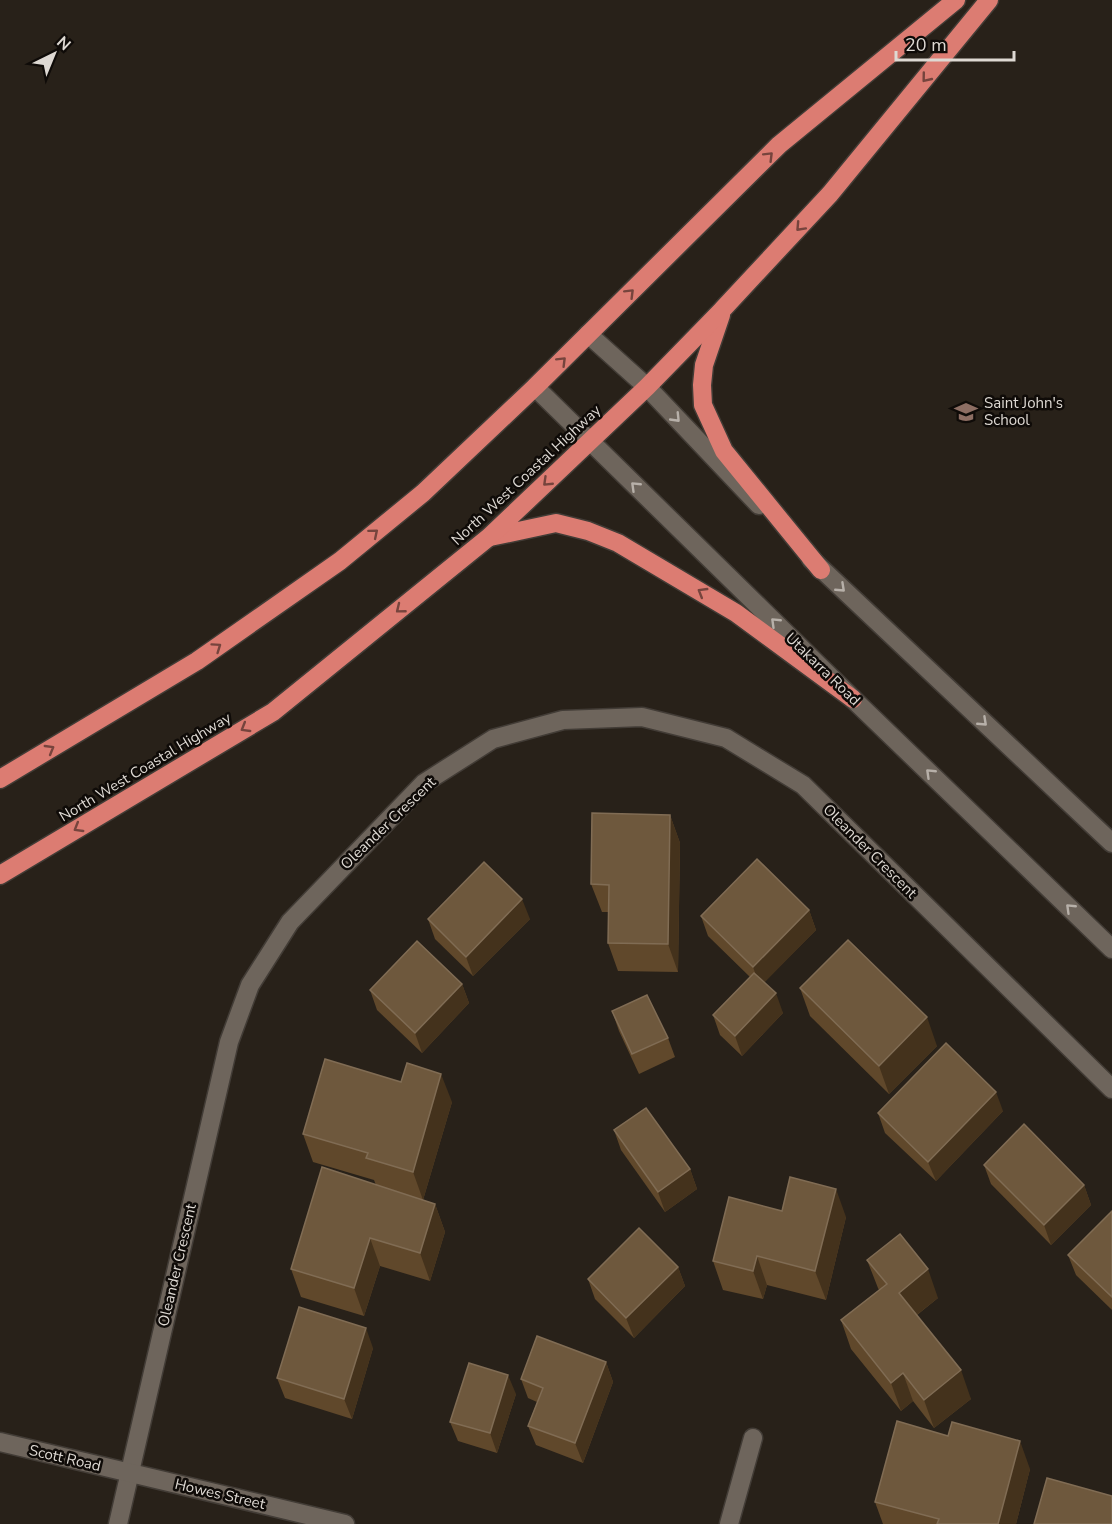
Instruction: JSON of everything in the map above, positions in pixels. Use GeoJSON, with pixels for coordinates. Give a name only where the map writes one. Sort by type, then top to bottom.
{"type":"FeatureCollection","features":[{"type":"Feature","properties":{"kind":"highway"},"geometry":{"type":"LineString","coordinates":[[0,779],[197,661],[340,561],[423,493],[535,387],[779,146],[956,0]]}},
{"type":"Feature","properties":{"kind":"highway","name":"North West Coastal Highway"},"geometry":{"type":"LineString","coordinates":[[0,875],[273,712],[489,537],[590,442],[722,310],[830,194],[989,0]]}},
{"type":"Feature","properties":{"kind":"highway"},"geometry":{"type":"LineString","coordinates":[[722,310],[704,365],[703,405],[724,451],[821,570]]}},
{"type":"Feature","properties":{"kind":"highway"},"geometry":{"type":"LineString","coordinates":[[489,537],[556,523],[588,531],[618,543],[736,613],[853,699]]}},
{"type":"Feature","properties":{"kind":"street"},"geometry":{"type":"LineString","coordinates":[[588,334],[646,387],[821,570],[1112,843]]}},
{"type":"Feature","properties":{"kind":"street","name":"Utakarra Road"},"geometry":{"type":"LineString","coordinates":[[535,387],[1112,949]]}},
{"type":"Feature","properties":{"kind":"street","name":"Oleander Crescent"},"geometry":{"type":"LineString","coordinates":[[118,1524],[229,1042],[250,985],[290,922],[408,799],[424,783],[493,739],[564,720],[642,717],[726,738],[803,785],[1112,1089]]}},
{"type":"Feature","properties":{"kind":"street"},"geometry":{"type":"LineString","coordinates":[[729,1524],[753,1438]]}},
{"type":"Feature","properties":{"kind":"street","name":"Scott Road"},"geometry":{"type":"LineString","coordinates":[[0,1442],[129,1473]]}},
{"type":"Feature","properties":{"kind":"street","name":"Howes Street"},"geometry":{"type":"LineString","coordinates":[[129,1473],[345,1524]]}},
{"type":"Feature","properties":{"kind":"building"},"geometry":{"type":"Polygon","coordinates":[[[592,813],[670,815],[668,944],[608,943],[609,885],[591,884],[592,813]]]}},
{"type":"Feature","properties":{"kind":"building"},"geometry":{"type":"Polygon","coordinates":[[[757,859],[809,910],[753,967],[701,916],[757,859]]]}},
{"type":"Feature","properties":{"kind":"building"},"geometry":{"type":"Polygon","coordinates":[[[484,862],[522,899],[466,957],[428,919],[484,862]]]}},
{"type":"Feature","properties":{"kind":"building"},"geometry":{"type":"Polygon","coordinates":[[[848,940],[927,1017],[879,1066],[800,988],[848,940]]]}},
{"type":"Feature","properties":{"kind":"building"},"geometry":{"type":"Polygon","coordinates":[[[417,941],[462,984],[415,1033],[370,990],[417,941]]]}},
{"type":"Feature","properties":{"kind":"building"},"geometry":{"type":"Polygon","coordinates":[[[754,973],[776,993],[735,1036],[713,1015],[754,973]]]}},
{"type":"Feature","properties":{"kind":"building"},"geometry":{"type":"Polygon","coordinates":[[[647,995],[668,1038],[632,1054],[612,1011],[647,995]]]}},
{"type":"Feature","properties":{"kind":"building"},"geometry":{"type":"Polygon","coordinates":[[[946,1043],[996,1092],[928,1162],[878,1113],[946,1043]]]}},
{"type":"Feature","properties":{"kind":"building"},"geometry":{"type":"Polygon","coordinates":[[[325,1059],[401,1082],[407,1063],[441,1074],[413,1172],[366,1158],[368,1153],[303,1134],[325,1059]]]}},
{"type":"Feature","properties":{"kind":"building"},"geometry":{"type":"Polygon","coordinates":[[[646,1108],[690,1169],[658,1192],[614,1130],[646,1108]]]}},
{"type":"Feature","properties":{"kind":"building"},"geometry":{"type":"Polygon","coordinates":[[[1024,1124],[1084,1185],[1044,1225],[984,1165],[1024,1124]]]}},
{"type":"Feature","properties":{"kind":"building"},"geometry":{"type":"Polygon","coordinates":[[[322,1167],[435,1204],[420,1253],[370,1238],[354,1288],[291,1269],[322,1167]]]}},
{"type":"Feature","properties":{"kind":"building"},"geometry":{"type":"Polygon","coordinates":[[[790,1177],[836,1189],[815,1271],[757,1256],[753,1271],[713,1261],[729,1197],[782,1211],[790,1177]]]}},
{"type":"Feature","properties":{"kind":"building"},"geometry":{"type":"Polygon","coordinates":[[[1112,1211],[1112,1297],[1068,1255],[1112,1211]]]}},
{"type":"Feature","properties":{"kind":"building"},"geometry":{"type":"Polygon","coordinates":[[[639,1228],[678,1267],[626,1318],[588,1279],[639,1228]]]}},
{"type":"Feature","properties":{"kind":"building"},"geometry":{"type":"Polygon","coordinates":[[[900,1234],[928,1269],[899,1293],[961,1370],[924,1400],[903,1373],[891,1383],[841,1320],[887,1284],[867,1260],[900,1234]]]}},
{"type":"Feature","properties":{"kind":"building"},"geometry":{"type":"Polygon","coordinates":[[[299,1307],[366,1328],[344,1399],[277,1378],[299,1307]]]}},
{"type":"Feature","properties":{"kind":"building"},"geometry":{"type":"Polygon","coordinates":[[[537,1336],[606,1362],[575,1443],[528,1426],[543,1388],[521,1379],[537,1336]]]}},
{"type":"Feature","properties":{"kind":"building"},"geometry":{"type":"Polygon","coordinates":[[[469,1363],[508,1375],[490,1433],[450,1422],[469,1363]]]}},
{"type":"Feature","properties":{"kind":"building"},"geometry":{"type":"Polygon","coordinates":[[[897,1421],[948,1436],[952,1422],[1020,1441],[998,1524],[937,1524],[939,1519],[875,1502],[897,1421]]]}},
{"type":"Feature","properties":{"kind":"building"},"geometry":{"type":"Polygon","coordinates":[[[1047,1478],[1112,1496],[1112,1524],[1034,1524],[1047,1478]]]}},
{"type":"Feature","properties":{"kind":"place","name":"Saint John's School"},"geometry":{"type":"Point","coordinates":[966,412]}}]}
